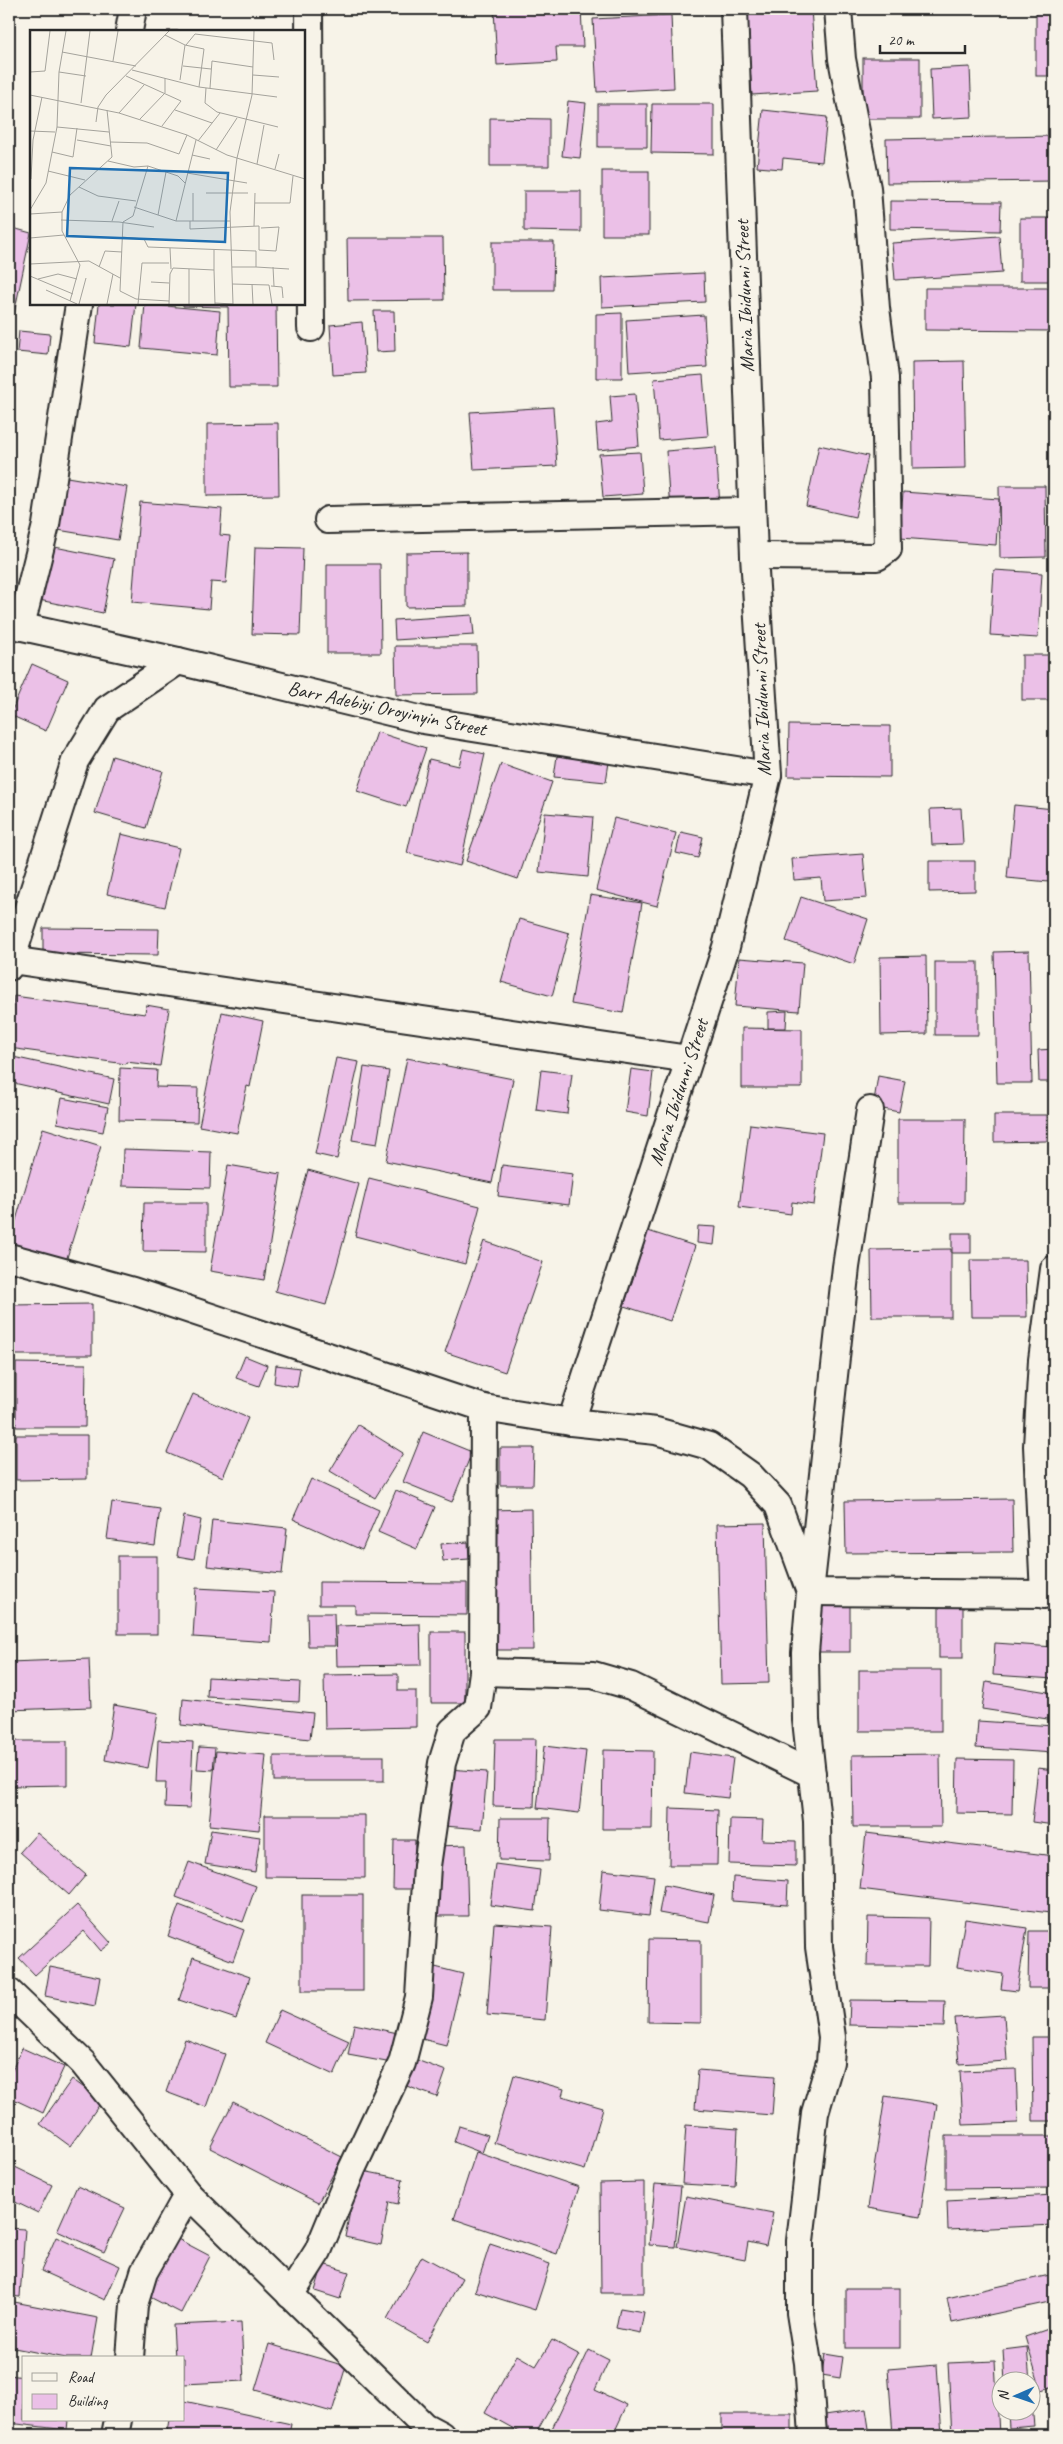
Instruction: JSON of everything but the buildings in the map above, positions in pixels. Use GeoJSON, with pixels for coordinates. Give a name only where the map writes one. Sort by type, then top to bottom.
{"type":"FeatureCollection","features":[{"type":"Feature","properties":{"kind":"street"},"geometry":{"type":"LineString","coordinates":[[129,30],[133,9]]}},
{"type":"Feature","properties":{"kind":"street"},"geometry":{"type":"LineString","coordinates":[[309,9],[311,328]]}},
{"type":"Feature","properties":{"kind":"street","name":"Maria Ibidunni Street"},"geometry":{"type":"LineString","coordinates":[[571,1422],[726,947],[768,775],[752,511],[734,9]]}},
{"type":"Feature","properties":{"kind":"street"},"geometry":{"type":"LineString","coordinates":[[754,556],[877,557],[888,549],[885,378],[876,308],[867,188],[842,59],[838,9]]}},
{"type":"Feature","properties":{"kind":"street"},"geometry":{"type":"LineString","coordinates":[[15,625],[46,525],[79,305]]}},
{"type":"Feature","properties":{"kind":"street"},"geometry":{"type":"LineString","coordinates":[[328,520],[752,511]]}},
{"type":"Feature","properties":{"kind":"street","name":"Barr Adebiyi Oroyinyin Street"},"geometry":{"type":"LineString","coordinates":[[15,625],[178,661],[423,720],[768,775]]}},
{"type":"Feature","properties":{"kind":"street"},"geometry":{"type":"LineString","coordinates":[[178,661],[107,709],[75,760],[10,963],[689,1059]]}},
{"type":"Feature","properties":{"kind":"street"},"geometry":{"type":"LineString","coordinates":[[813,2435],[808,2363],[800,2313],[800,2241],[815,2113],[830,2062],[832,2037],[820,1947],[817,1821],[806,1720],[806,1653],[810,1592],[846,1267],[870,1110]]}},
{"type":"Feature","properties":{"kind":"street"},"geometry":{"type":"LineString","coordinates":[[9,1257],[134,1291],[484,1408],[571,1422],[656,1431],[709,1446],[750,1474],[778,1505],[810,1592]]}},
{"type":"Feature","properties":{"kind":"street"},"geometry":{"type":"LineString","coordinates":[[810,1592],[1049,1594],[1036,1446],[1042,1360],[1054,1269]]}},
{"type":"Feature","properties":{"kind":"street"},"geometry":{"type":"LineString","coordinates":[[290,2295],[318,2251],[352,2169],[402,2062],[418,1997],[427,1866],[442,1763],[452,1731],[478,1708],[483,1672],[484,1408]]}},
{"type":"Feature","properties":{"kind":"street"},"geometry":{"type":"LineString","coordinates":[[483,1672],[593,1675],[624,1684],[812,1774]]}},
{"type":"Feature","properties":{"kind":"street"},"geometry":{"type":"LineString","coordinates":[[9,1992],[83,2063],[188,2194],[424,2426],[441,2435]]}},
{"type":"Feature","properties":{"kind":"street"},"geometry":{"type":"LineString","coordinates":[[130,2356],[134,2305],[144,2272],[188,2194]]}},
{"type":"Feature","properties":{"kind":"street"},"geometry":{"type":"LineString","coordinates":[[115,2435],[118,2422]]}}]}
